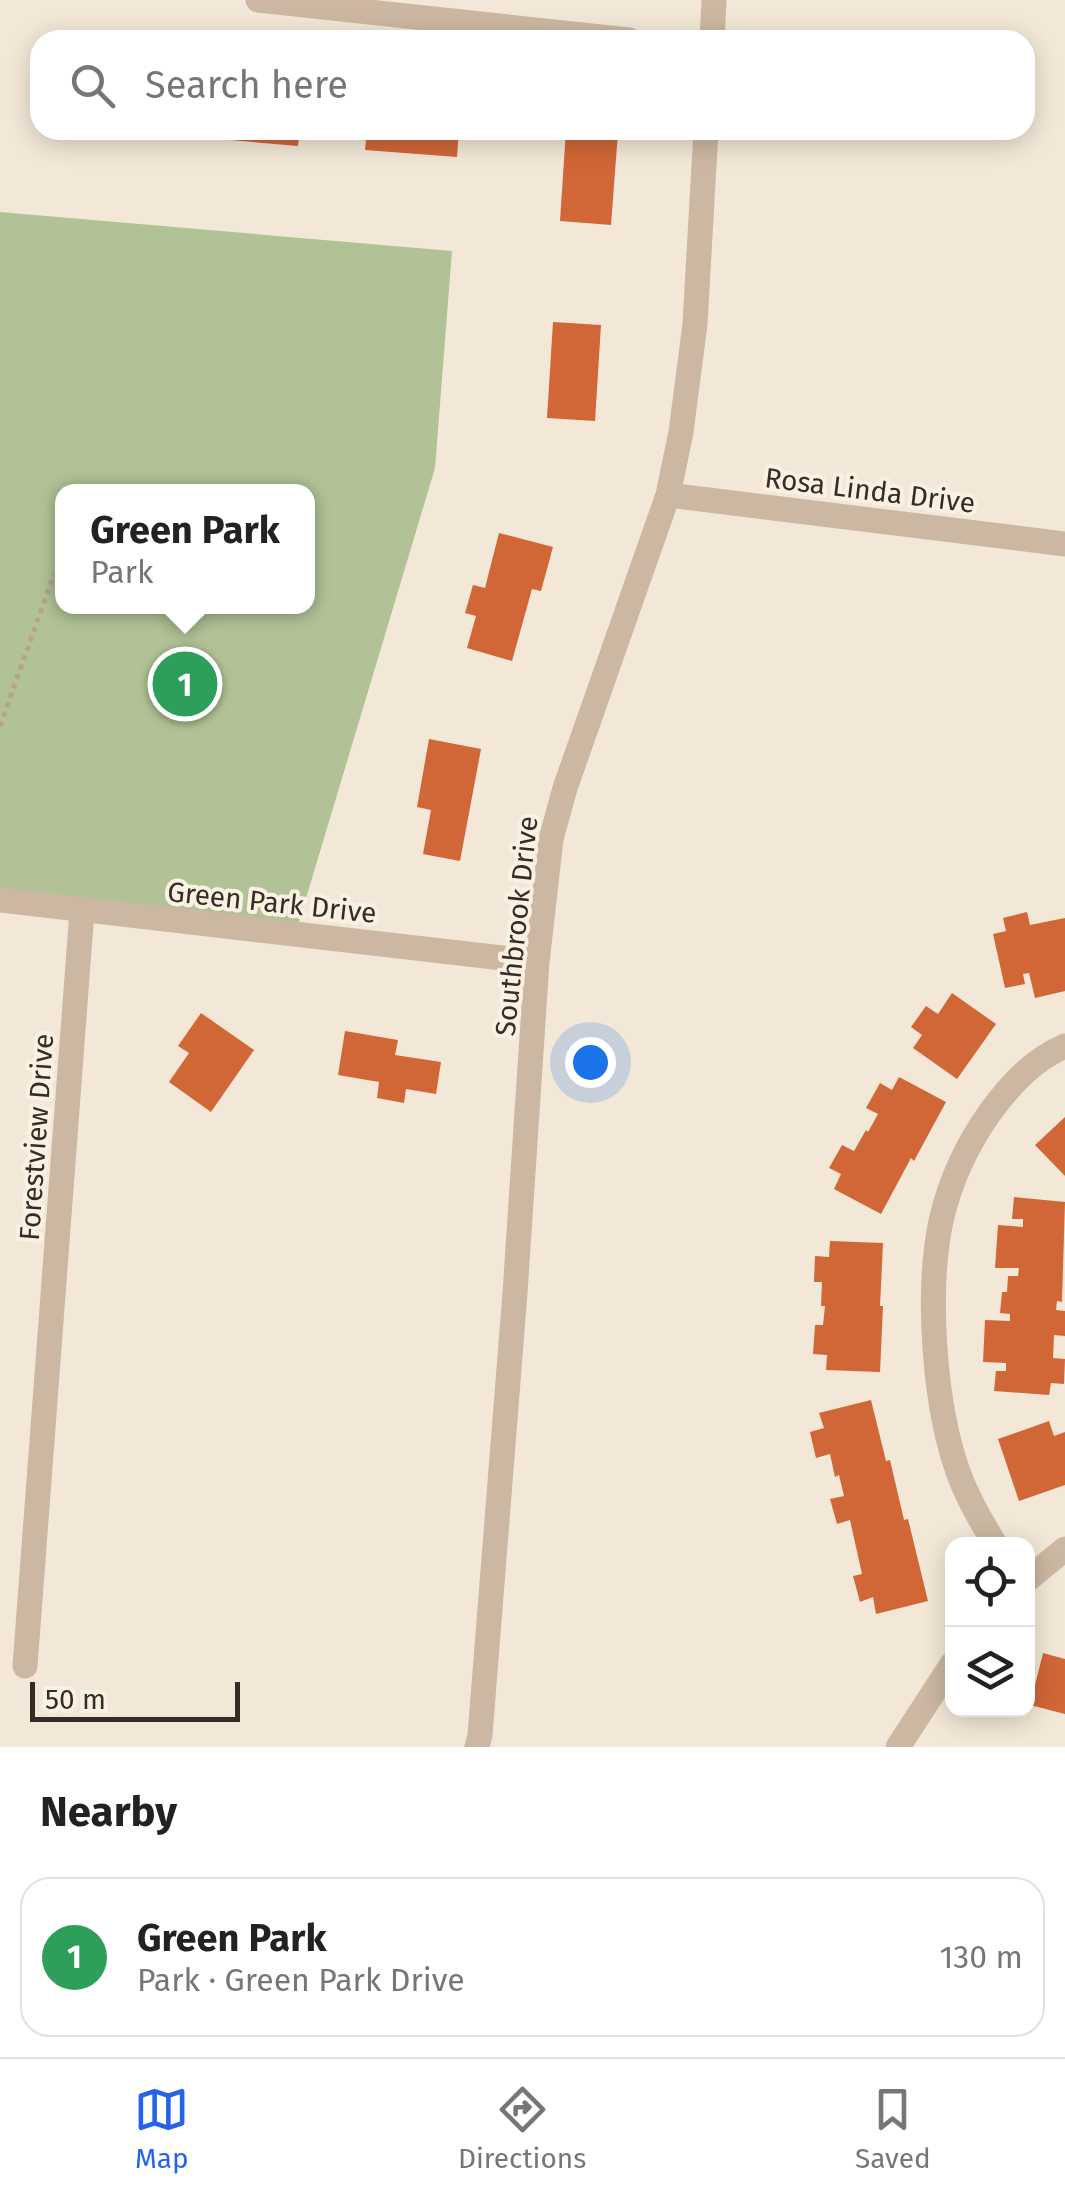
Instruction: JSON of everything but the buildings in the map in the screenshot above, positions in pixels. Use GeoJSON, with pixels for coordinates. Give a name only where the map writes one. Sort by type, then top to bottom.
{"type":"FeatureCollection","features":[{"type":"Feature","properties":{"kind":"street"},"geometry":{"type":"LineString","coordinates":[[258,0],[536,30]]}},
{"type":"Feature","properties":{"kind":"street"},"geometry":{"type":"LineString","coordinates":[[712,30],[714,0]]}},
{"type":"Feature","properties":{"kind":"street","name":"Southbrook Drive"},"geometry":{"type":"LineString","coordinates":[[477,1747],[551,839],[564,788],[668,495],[681,432],[695,324],[705,140]]}},
{"type":"Feature","properties":{"kind":"street","name":"Rosa Linda Drive"},"geometry":{"type":"LineString","coordinates":[[668,495],[1065,544]]}},
{"type":"Feature","properties":{"kind":"street","name":"Green Park Drive"},"geometry":{"type":"LineString","coordinates":[[0,900],[538,962]]}},
{"type":"Feature","properties":{"kind":"street","name":"Forestview Drive"},"geometry":{"type":"LineString","coordinates":[[25,1666],[82,911]]}},
{"type":"Feature","properties":{"kind":"street"},"geometry":{"type":"LineString","coordinates":[[991,1537],[959,1477],[939,1382],[936,1259],[942,1219],[958,1167],[980,1126],[1032,1066],[1065,1046]]}},
{"type":"Feature","properties":{"kind":"street"},"geometry":{"type":"LineString","coordinates":[[1035,1575],[1059,1563]]}},
{"type":"Feature","properties":{"kind":"street"},"geometry":{"type":"LineString","coordinates":[[898,1747],[945,1675]]}},
{"type":"Feature","properties":{"kind":"path"},"geometry":{"type":"LineString","coordinates":[[0,726],[54,574]]}},
{"type":"Feature","properties":{"kind":"green space"},"geometry":{"type":"Polygon","coordinates":[[[0,212],[452,251],[435,468],[295,935],[0,900],[0,212]]]}},
{"type":"Feature","properties":{"kind":"place","name":"Green Park"},"geometry":{"type":"Point","coordinates":[185,684]}}]}
